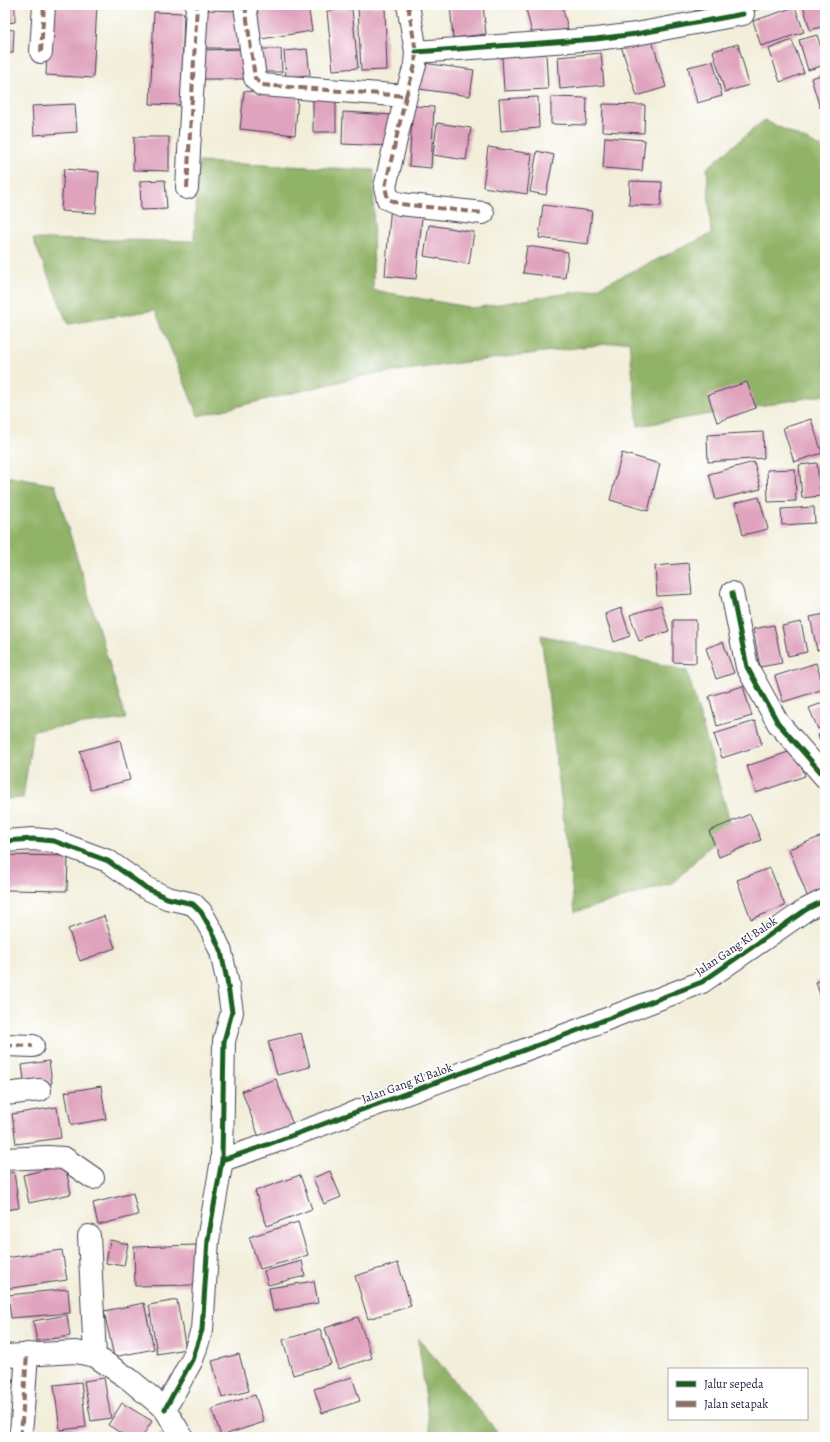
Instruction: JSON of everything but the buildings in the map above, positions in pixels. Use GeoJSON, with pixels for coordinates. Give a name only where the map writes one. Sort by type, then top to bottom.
{"type":"FeatureCollection","features":[{"type":"Feature","properties":{"kind":"street"},"geometry":{"type":"LineString","coordinates":[[41,52],[44,5]]}},
{"type":"Feature","properties":{"kind":"street"},"geometry":{"type":"LineString","coordinates":[[187,188],[197,5]]}},
{"type":"Feature","properties":{"kind":"street"},"geometry":{"type":"LineString","coordinates":[[245,5],[255,78],[262,85],[406,96]]}},
{"type":"Feature","properties":{"kind":"street"},"geometry":{"type":"LineString","coordinates":[[408,5],[416,52],[415,65],[406,96],[385,187],[388,199],[400,204],[483,213]]}},
{"type":"Feature","properties":{"kind":"street"},"geometry":{"type":"LineString","coordinates":[[416,52],[596,39],[636,34],[743,14]]}},
{"type":"Feature","properties":{"kind":"street"},"geometry":{"type":"LineString","coordinates":[[732,593],[746,667],[778,723],[825,777]]}},
{"type":"Feature","properties":{"kind":"street"},"geometry":{"type":"LineString","coordinates":[[5,841],[33,839],[54,841],[69,846],[108,861],[146,888],[167,898],[193,904],[201,912],[212,931],[221,952],[232,1012],[224,1041],[222,1160],[208,1240],[202,1330],[192,1360],[165,1409]]}},
{"type":"Feature","properties":{"kind":"street","name":"Jalan Gang Kl Balok"},"geometry":{"type":"LineString","coordinates":[[222,1160],[510,1055],[702,982],[807,909],[825,900]]}},
{"type":"Feature","properties":{"kind":"street"},"geometry":{"type":"LineString","coordinates":[[5,1044],[33,1046]]}},
{"type":"Feature","properties":{"kind":"street"},"geometry":{"type":"LineString","coordinates":[[5,1094],[40,1090]]}},
{"type":"Feature","properties":{"kind":"street"},"geometry":{"type":"LineString","coordinates":[[5,1158],[64,1158],[93,1178]]}},
{"type":"Feature","properties":{"kind":"street"},"geometry":{"type":"LineString","coordinates":[[89,1236],[95,1356]]}},
{"type":"Feature","properties":{"kind":"street"},"geometry":{"type":"LineString","coordinates":[[5,1356],[76,1352],[95,1356],[129,1379],[165,1409],[182,1437]]}},
{"type":"Feature","properties":{"kind":"street"},"geometry":{"type":"LineString","coordinates":[[20,1437],[27,1354]]}},
{"type":"Feature","properties":{"kind":"green space"},"geometry":{"type":"Polygon","coordinates":[[[764,120],[821,147],[825,163],[825,395],[638,426],[629,341],[367,375],[198,416],[155,310],[68,324],[33,239],[194,241],[198,162],[374,170],[373,290],[473,308],[595,289],[711,234],[707,168],[764,120]]]}},
{"type":"Feature","properties":{"kind":"green space"},"geometry":{"type":"Polygon","coordinates":[[[5,476],[55,485],[126,719],[33,730],[23,798],[5,799],[5,476]]]}},
{"type":"Feature","properties":{"kind":"green space"},"geometry":{"type":"Polygon","coordinates":[[[541,635],[687,671],[731,825],[673,883],[575,912],[541,635]]]}},
{"type":"Feature","properties":{"kind":"green space"},"geometry":{"type":"Polygon","coordinates":[[[418,1338],[502,1437],[431,1437],[418,1338]]]}},
{"type":"Feature","properties":{"kind":"marked path"},"geometry":{"type":"LineString","coordinates":[[41,52],[44,5]]}},
{"type":"Feature","properties":{"kind":"marked path"},"geometry":{"type":"LineString","coordinates":[[187,188],[197,5]]}},
{"type":"Feature","properties":{"kind":"marked path"},"geometry":{"type":"LineString","coordinates":[[245,5],[255,78],[262,85],[406,96],[415,65],[416,52],[408,5]]}},
{"type":"Feature","properties":{"kind":"marked path"},"geometry":{"type":"LineString","coordinates":[[406,96],[385,187],[388,199],[400,204],[483,213]]}},
{"type":"Feature","properties":{"kind":"marked path"},"geometry":{"type":"LineString","coordinates":[[5,1045],[33,1046]]}},
{"type":"Feature","properties":{"kind":"marked path"},"geometry":{"type":"LineString","coordinates":[[20,1437],[27,1354]]}},
{"type":"Feature","properties":{"kind":"cycle path"},"geometry":{"type":"LineString","coordinates":[[416,52],[596,39],[636,34],[743,14]]}},
{"type":"Feature","properties":{"kind":"cycle path"},"geometry":{"type":"LineString","coordinates":[[732,593],[747,667],[778,723],[825,777]]}},
{"type":"Feature","properties":{"kind":"cycle path"},"geometry":{"type":"LineString","coordinates":[[5,841],[33,839],[54,841],[108,861],[146,888],[167,898],[193,904],[201,912],[212,931],[221,952],[232,1012],[224,1041],[222,1160]]}},
{"type":"Feature","properties":{"kind":"cycle path"},"geometry":{"type":"LineString","coordinates":[[165,1409],[192,1360],[202,1330],[208,1240],[222,1160],[576,1031],[702,982],[807,909],[825,900]]}}]}
